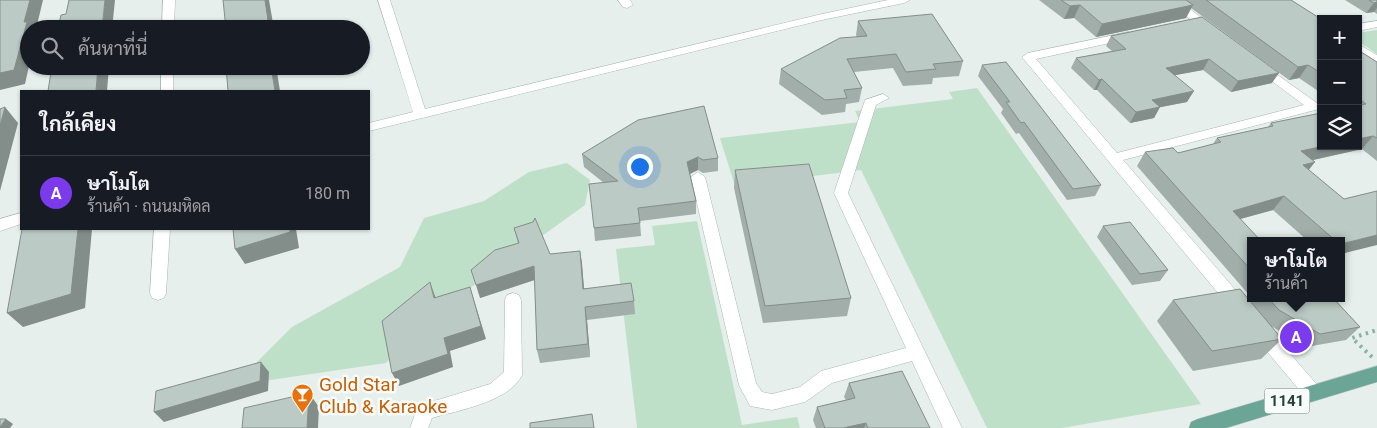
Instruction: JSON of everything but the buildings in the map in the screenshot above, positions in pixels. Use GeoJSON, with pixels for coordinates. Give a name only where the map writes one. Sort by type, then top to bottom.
{"type":"FeatureCollection","features":[{"type":"Feature","properties":{"kind":"main road","name":"1141"},"geometry":{"type":"LineString","coordinates":[[1198,428],[1377,374]]}},
{"type":"Feature","properties":{"kind":"street"},"geometry":{"type":"LineString","coordinates":[[168,20],[169,0]]}},
{"type":"Feature","properties":{"kind":"street"},"geometry":{"type":"LineString","coordinates":[[384,0],[420,114]]}},
{"type":"Feature","properties":{"kind":"street"},"geometry":{"type":"LineString","coordinates":[[370,127],[822,17],[904,0]]}},
{"type":"Feature","properties":{"kind":"street"},"geometry":{"type":"LineString","coordinates":[[1170,0],[1222,38]]}},
{"type":"Feature","properties":{"kind":"street"},"geometry":{"type":"LineString","coordinates":[[1180,25],[1199,21]]}},
{"type":"Feature","properties":{"kind":"street"},"geometry":{"type":"LineString","coordinates":[[1362,27],[1377,24]]}},
{"type":"Feature","properties":{"kind":"street"},"geometry":{"type":"LineString","coordinates":[[1142,33],[1028,57],[1313,393]]}},
{"type":"Feature","properties":{"kind":"street"},"geometry":{"type":"LineString","coordinates":[[1362,51],[1377,60]]}},
{"type":"Feature","properties":{"kind":"street"},"geometry":{"type":"LineString","coordinates":[[1114,158],[1314,106],[1253,61]]}},
{"type":"Feature","properties":{"kind":"street"},"geometry":{"type":"LineString","coordinates":[[167,75],[167,90]]}},
{"type":"Feature","properties":{"kind":"street"},"geometry":{"type":"LineString","coordinates":[[883,98],[870,103],[841,193],[953,428]]}},
{"type":"Feature","properties":{"kind":"street"},"geometry":{"type":"LineString","coordinates":[[698,177],[748,385],[757,400],[772,402],[805,394],[827,377],[917,352]]}},
{"type":"Feature","properties":{"kind":"street"},"geometry":{"type":"LineString","coordinates":[[0,225],[20,219]]}},
{"type":"Feature","properties":{"kind":"street"},"geometry":{"type":"LineString","coordinates":[[158,293],[162,230]]}},
{"type":"Feature","properties":{"kind":"street"},"geometry":{"type":"LineString","coordinates":[[419,428],[425,412],[496,390],[513,375],[513,300]]}},
{"type":"Feature","properties":{"kind":"path"},"geometry":{"type":"LineString","coordinates":[[1377,330],[1352,338],[1377,362]]}},
{"type":"Feature","properties":{"kind":"green space"},"geometry":{"type":"Polygon","coordinates":[[[1377,30],[1377,54],[1362,44],[1362,32],[1377,30]]]}},
{"type":"Feature","properties":{"kind":"green space"},"geometry":{"type":"Polygon","coordinates":[[[977,88],[1201,404],[1062,428],[987,428],[861,170],[735,186],[720,138],[860,122],[855,111],[953,99],[949,92],[977,88]]]}},
{"type":"Feature","properties":{"kind":"green space"},"geometry":{"type":"Polygon","coordinates":[[[567,163],[590,180],[585,205],[416,327],[386,363],[257,382],[256,363],[292,327],[400,267],[424,218],[484,201],[529,172],[567,163]]]}},
{"type":"Feature","properties":{"kind":"green space"},"geometry":{"type":"Polygon","coordinates":[[[697,221],[742,425],[797,417],[800,428],[637,428],[616,249],[655,245],[652,226],[697,221]]]}},
{"type":"Feature","properties":{"kind":"place","name":"ษาโมโต"},"geometry":{"type":"Point","coordinates":[1296,337]}},
{"type":"Feature","properties":{"kind":"place","name":"Gold Star Club & Karaoke"},"geometry":{"type":"Point","coordinates":[303,414]}}]}
